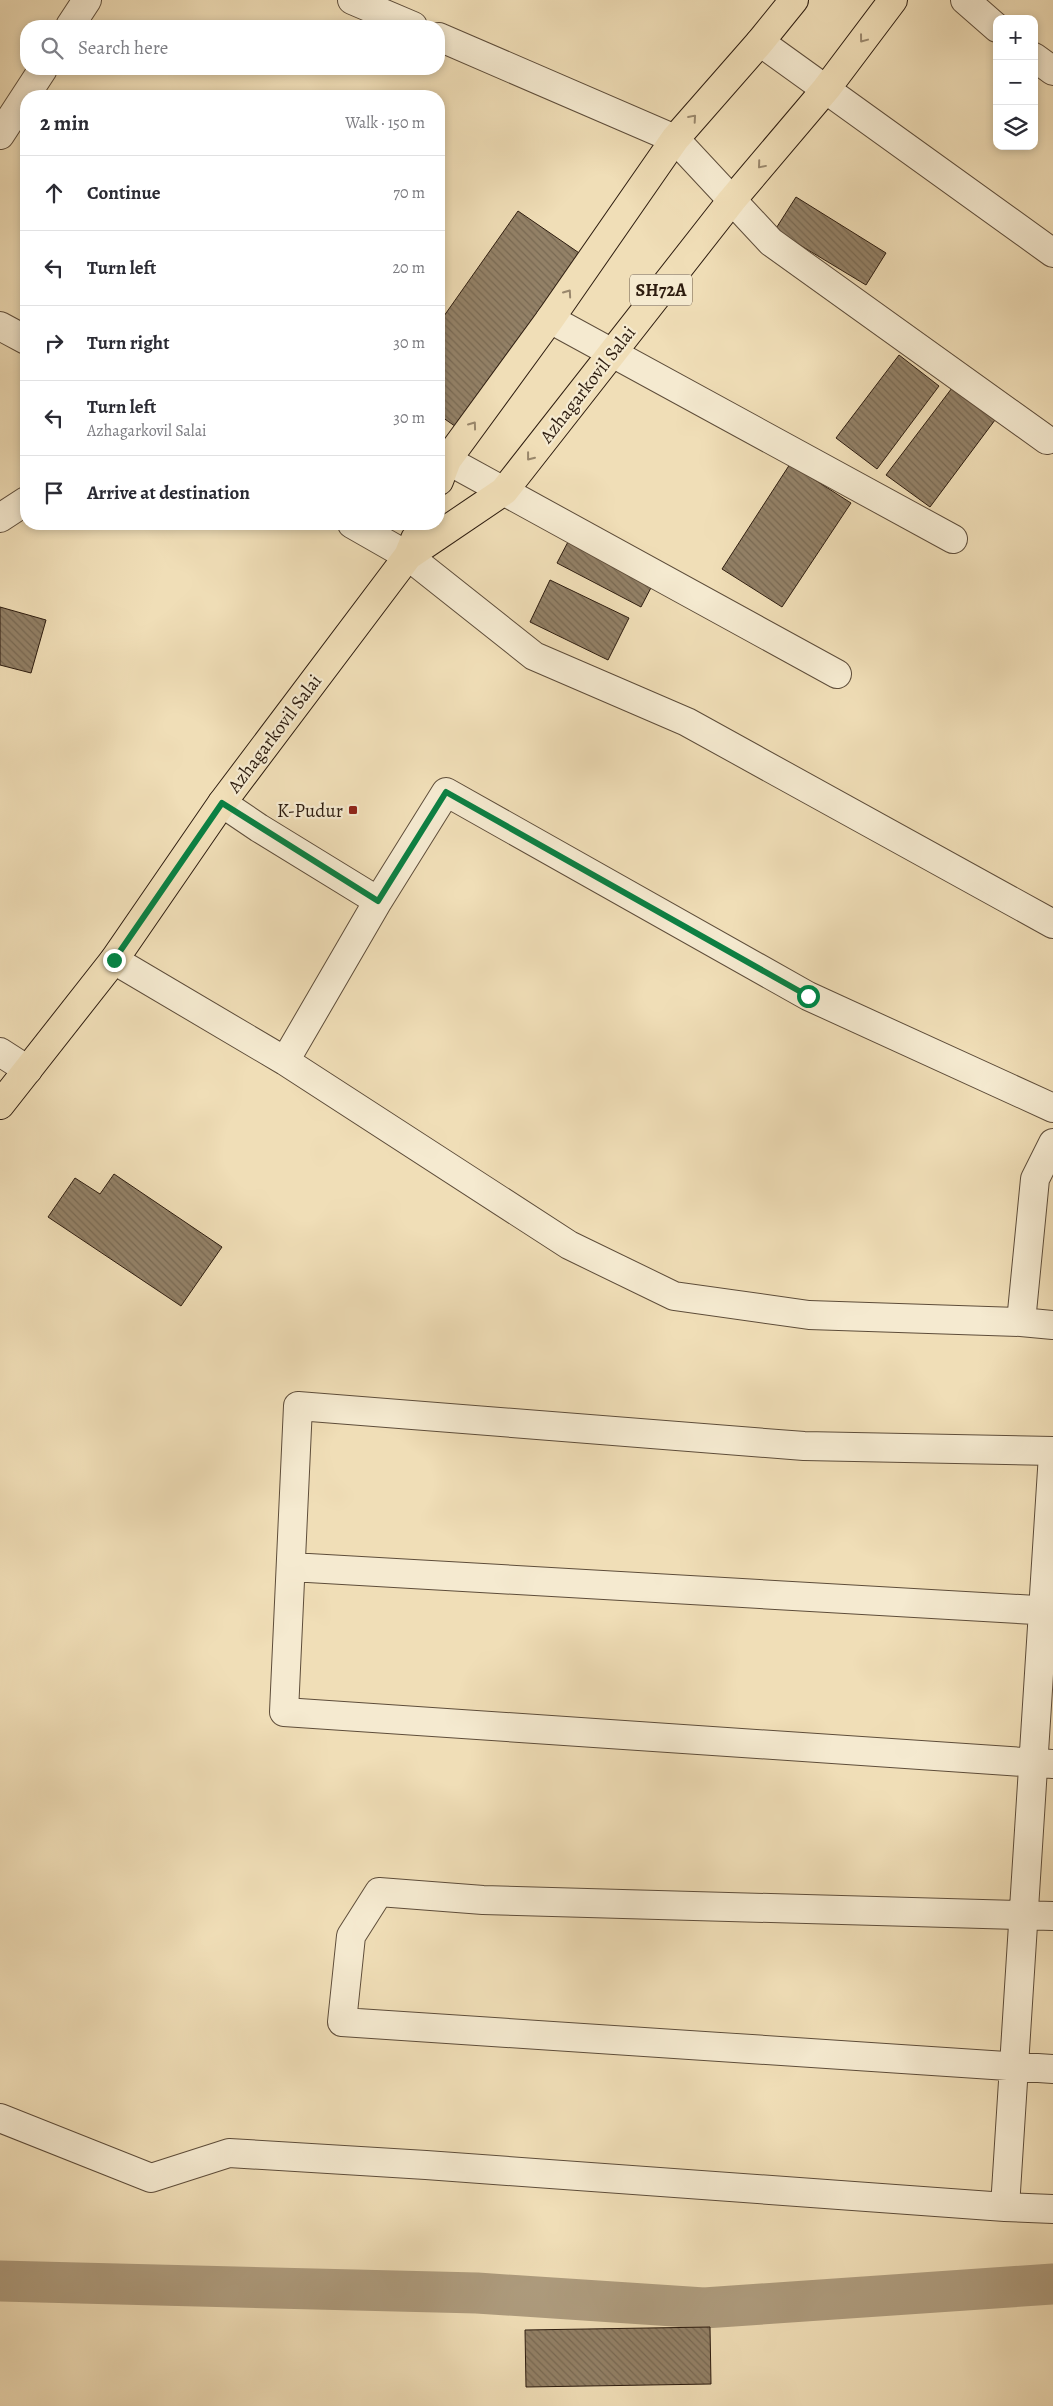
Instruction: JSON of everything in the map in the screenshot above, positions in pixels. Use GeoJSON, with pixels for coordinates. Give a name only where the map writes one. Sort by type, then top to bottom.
{"type":"FeatureCollection","features":[{"type":"Feature","properties":{"kind":"main road"},"geometry":{"type":"LineString","coordinates":[[445,467],[676,139],[794,0]]}},
{"type":"Feature","properties":{"kind":"main road","name":"Azhagarkovil Salai"},"geometry":{"type":"LineString","coordinates":[[408,556],[504,491],[732,200],[826,89],[893,0]]}},
{"type":"Feature","properties":{"kind":"main road","name":"Azhagarkovil Salai"},"geometry":{"type":"LineString","coordinates":[[0,1105],[114,960],[222,803],[408,556],[419,530]]}},
{"type":"Feature","properties":{"kind":"street"},"geometry":{"type":"LineString","coordinates":[[74,20],[87,0]]}},
{"type":"Feature","properties":{"kind":"street"},"geometry":{"type":"LineString","coordinates":[[352,0],[400,20]]}},
{"type":"Feature","properties":{"kind":"street"},"geometry":{"type":"LineString","coordinates":[[965,0],[993,24]]}},
{"type":"Feature","properties":{"kind":"street"},"geometry":{"type":"LineString","coordinates":[[445,40],[676,139],[771,242],[1047,440]]}},
{"type":"Feature","properties":{"kind":"street"},"geometry":{"type":"LineString","coordinates":[[760,42],[1053,253]]}},
{"type":"Feature","properties":{"kind":"street"},"geometry":{"type":"LineString","coordinates":[[1038,60],[1053,71]]}},
{"type":"Feature","properties":{"kind":"street"},"geometry":{"type":"LineString","coordinates":[[29,90],[39,75]]}},
{"type":"Feature","properties":{"kind":"street"},"geometry":{"type":"LineString","coordinates":[[0,135],[20,104]]}},
{"type":"Feature","properties":{"kind":"street"},"geometry":{"type":"LineString","coordinates":[[550,319],[954,539]]}},
{"type":"Feature","properties":{"kind":"street"},"geometry":{"type":"LineString","coordinates":[[0,326],[20,337]]}},
{"type":"Feature","properties":{"kind":"street"},"geometry":{"type":"LineString","coordinates":[[445,471],[504,491],[837,674]]}},
{"type":"Feature","properties":{"kind":"street"},"geometry":{"type":"LineString","coordinates":[[0,518],[20,505]]}},
{"type":"Feature","properties":{"kind":"street"},"geometry":{"type":"LineString","coordinates":[[362,530],[408,556],[534,656],[687,722],[1053,924]]}},
{"type":"Feature","properties":{"kind":"street"},"geometry":{"type":"LineString","coordinates":[[285,1060],[378,901],[446,792],[808,996],[1053,1108]]}},
{"type":"Feature","properties":{"kind":"street"},"geometry":{"type":"LineString","coordinates":[[222,803],[378,901]]}},
{"type":"Feature","properties":{"kind":"street"},"geometry":{"type":"LineString","coordinates":[[114,960],[285,1060],[569,1245],[674,1296],[809,1315],[1021,1322],[1053,1326]]}},
{"type":"Feature","properties":{"kind":"street"},"geometry":{"type":"LineString","coordinates":[[0,1052],[28,1070]]}},
{"type":"Feature","properties":{"kind":"street"},"geometry":{"type":"LineString","coordinates":[[1021,1322],[1035,1179],[1053,1143]]}},
{"type":"Feature","properties":{"kind":"street"},"geometry":{"type":"LineString","coordinates":[[1005,2207],[1024,1915],[1043,1763],[1053,1453],[804,1446],[298,1406],[284,1712],[1043,1763]]}},
{"type":"Feature","properties":{"kind":"street"},"geometry":{"type":"LineString","coordinates":[[291,1567],[1048,1611]]}},
{"type":"Feature","properties":{"kind":"street"},"geometry":{"type":"LineString","coordinates":[[1053,1916],[483,1900],[379,1892],[351,1936],[342,2022],[1014,2068],[1053,2069]]}},
{"type":"Feature","properties":{"kind":"street"},"geometry":{"type":"LineString","coordinates":[[0,2118],[151,2178],[229,2153],[1053,2209]]}},
{"type":"Feature","properties":{"kind":"building"},"geometry":{"type":"Polygon","coordinates":[[[796,197],[886,253],[866,285],[775,230],[796,197]]]}},
{"type":"Feature","properties":{"kind":"building"},"geometry":{"type":"Polygon","coordinates":[[[518,211],[585,257],[462,431],[445,419],[445,314],[518,211]]]}},
{"type":"Feature","properties":{"kind":"building"},"geometry":{"type":"Polygon","coordinates":[[[899,355],[939,386],[877,469],[836,438],[899,355]]]}},
{"type":"Feature","properties":{"kind":"building"},"geometry":{"type":"Polygon","coordinates":[[[952,388],[995,420],[930,507],[886,475],[952,388]]]}},
{"type":"Feature","properties":{"kind":"building"},"geometry":{"type":"Polygon","coordinates":[[[790,464],[851,503],[782,607],[722,569],[790,464]]]}},
{"type":"Feature","properties":{"kind":"building"},"geometry":{"type":"Polygon","coordinates":[[[570,538],[654,582],[641,607],[557,563],[570,538]]]}},
{"type":"Feature","properties":{"kind":"building"},"geometry":{"type":"Polygon","coordinates":[[[550,580],[629,618],[608,660],[530,622],[550,580]]]}},
{"type":"Feature","properties":{"kind":"building"},"geometry":{"type":"Polygon","coordinates":[[[0,607],[46,620],[31,673],[0,665],[0,607]]]}},
{"type":"Feature","properties":{"kind":"building"},"geometry":{"type":"Polygon","coordinates":[[[114,1174],[222,1247],[181,1306],[48,1217],[75,1178],[100,1194],[114,1174]]]}},
{"type":"Feature","properties":{"kind":"building"},"geometry":{"type":"Polygon","coordinates":[[[710,2327],[711,2384],[526,2387],[525,2330],[710,2327]]]}},
{"type":"Feature","properties":{"kind":"waterway"},"geometry":{"type":"LineString","coordinates":[[0,2281],[477,2293],[704,2308],[1053,2284]]}},
{"type":"Feature","properties":{"kind":"place","name":"K-Pudur"},"geometry":{"type":"Point","coordinates":[353,810]}},
{"type":"Feature","properties":{"kind":"route"},"geometry":{"type":"LineString","coordinates":[[114,960],[222,803],[378,901],[446,792],[808,996]]}}]}
